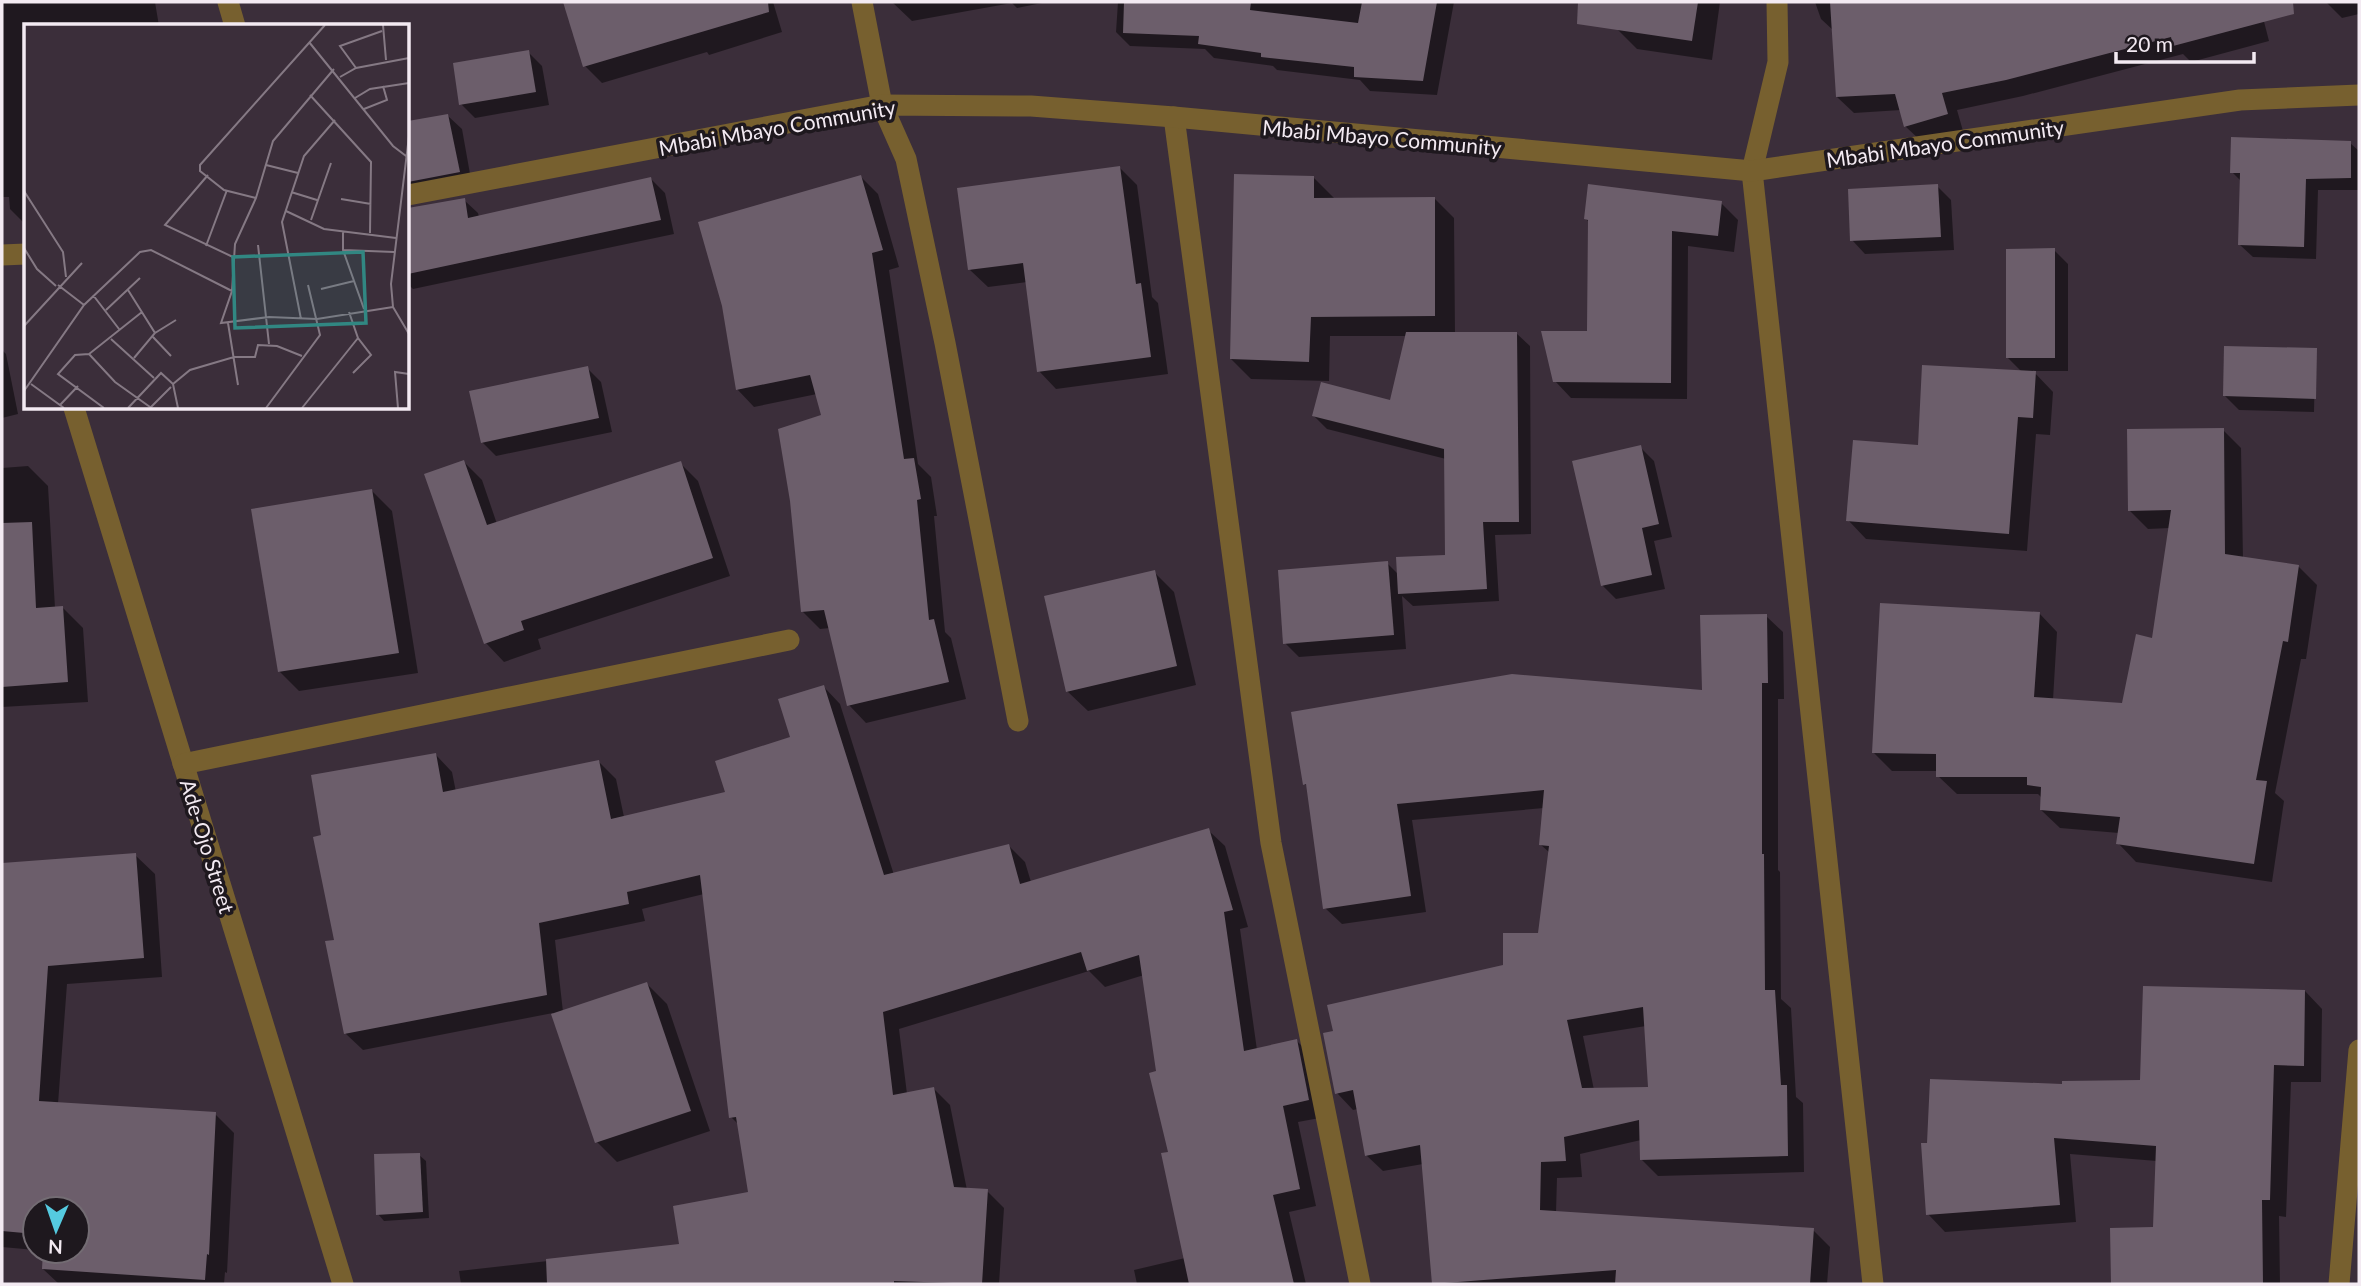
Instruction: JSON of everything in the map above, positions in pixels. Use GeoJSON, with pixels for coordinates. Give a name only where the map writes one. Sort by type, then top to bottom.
{"type":"FeatureCollection","features":[{"type":"Feature","properties":{"kind":"street"},"geometry":{"type":"LineString","coordinates":[[228,2],[234,24]]}},
{"type":"Feature","properties":{"kind":"street"},"geometry":{"type":"LineString","coordinates":[[862,2],[882,105],[906,159],[945,343],[1018,721]]}},
{"type":"Feature","properties":{"kind":"street"},"geometry":{"type":"LineString","coordinates":[[1777,2],[1779,62],[1752,172],[1872,1284]]}},
{"type":"Feature","properties":{"kind":"street","name":"Mbabi Mbayo Community"},"geometry":{"type":"LineString","coordinates":[[410,195],[882,105],[1031,106],[1174,117],[1752,172],[2240,100],[2359,95]]}},
{"type":"Feature","properties":{"kind":"street"},"geometry":{"type":"LineString","coordinates":[[1174,117],[1271,843],[1360,1284]]}},
{"type":"Feature","properties":{"kind":"street"},"geometry":{"type":"LineString","coordinates":[[2,254],[24,254]]}},
{"type":"Feature","properties":{"kind":"street","name":"Ade-Ojo Street"},"geometry":{"type":"LineString","coordinates":[[75,410],[343,1284]]}},
{"type":"Feature","properties":{"kind":"street"},"geometry":{"type":"LineString","coordinates":[[183,764],[789,640]]}},
{"type":"Feature","properties":{"kind":"street"},"geometry":{"type":"LineString","coordinates":[[2344,1282],[2359,1050]]}},
{"type":"Feature","properties":{"kind":"building"},"geometry":{"type":"Polygon","coordinates":[[[563,2],[768,2],[769,12],[583,67],[563,2]]]}},
{"type":"Feature","properties":{"kind":"building"},"geometry":{"type":"Polygon","coordinates":[[[1124,2],[1251,2],[1250,10],[1358,23],[1362,2],[1437,2],[1423,81],[1354,77],[1354,67],[1261,57],[1261,53],[1198,44],[1199,36],[1123,33],[1124,2]]]}},
{"type":"Feature","properties":{"kind":"building"},"geometry":{"type":"Polygon","coordinates":[[[1578,2],[1698,2],[1692,41],[1577,24],[1578,2]]]}},
{"type":"Feature","properties":{"kind":"building"},"geometry":{"type":"Polygon","coordinates":[[[1830,2],[2293,2],[2294,14],[2173,46],[2171,37],[2006,80],[1942,93],[1948,114],[1904,127],[1895,94],[1836,97],[1830,2]]]}},
{"type":"Feature","properties":{"kind":"building"},"geometry":{"type":"Polygon","coordinates":[[[529,50],[536,92],[459,105],[453,63],[529,50]]]}},
{"type":"Feature","properties":{"kind":"building"},"geometry":{"type":"Polygon","coordinates":[[[448,114],[460,172],[410,182],[410,121],[448,114]]]}},
{"type":"Feature","properties":{"kind":"building"},"geometry":{"type":"Polygon","coordinates":[[[2231,137],[2351,141],[2351,178],[2306,179],[2304,247],[2238,245],[2240,173],[2230,173],[2231,137]]]}},
{"type":"Feature","properties":{"kind":"building"},"geometry":{"type":"Polygon","coordinates":[[[1120,166],[1136,284],[1141,283],[1151,357],[1037,372],[1023,263],[968,270],[957,188],[1120,166]]]}},
{"type":"Feature","properties":{"kind":"building"},"geometry":{"type":"Polygon","coordinates":[[[1234,174],[1314,176],[1314,198],[1435,197],[1435,316],[1311,317],[1309,362],[1230,359],[1234,174]]]}},
{"type":"Feature","properties":{"kind":"building"},"geometry":{"type":"Polygon","coordinates":[[[861,175],[883,250],[872,253],[904,459],[914,458],[921,499],[917,500],[929,620],[934,619],[949,682],[847,706],[824,610],[801,612],[790,501],[778,429],[821,415],[810,375],[736,390],[722,306],[698,222],[861,175]]]}},
{"type":"Feature","properties":{"kind":"building"},"geometry":{"type":"Polygon","coordinates":[[[651,177],[661,220],[410,274],[410,208],[465,198],[468,218],[651,177]]]}},
{"type":"Feature","properties":{"kind":"building"},"geometry":{"type":"Polygon","coordinates":[[[1588,184],[1722,201],[1718,236],[1672,231],[1671,383],[1553,382],[1541,331],[1587,331],[1588,220],[1584,219],[1588,184]]]}},
{"type":"Feature","properties":{"kind":"building"},"geometry":{"type":"Polygon","coordinates":[[[1938,184],[1941,237],[1850,241],[1848,189],[1938,184]]]}},
{"type":"Feature","properties":{"kind":"building"},"geometry":{"type":"Polygon","coordinates":[[[2055,248],[2055,358],[2006,358],[2006,249],[2055,248]]]}},
{"type":"Feature","properties":{"kind":"building"},"geometry":{"type":"Polygon","coordinates":[[[1406,332],[1517,332],[1519,522],[1483,522],[1487,589],[1398,594],[1396,557],[1445,555],[1444,449],[1312,416],[1321,382],[1390,400],[1406,332]]]}},
{"type":"Feature","properties":{"kind":"building"},"geometry":{"type":"Polygon","coordinates":[[[2224,346],[2317,348],[2316,399],[2223,396],[2224,346]]]}},
{"type":"Feature","properties":{"kind":"building"},"geometry":{"type":"Polygon","coordinates":[[[1922,365],[2036,371],[2033,418],[2018,417],[2009,534],[1846,521],[1853,440],[1918,445],[1922,365]]]}},
{"type":"Feature","properties":{"kind":"building"},"geometry":{"type":"Polygon","coordinates":[[[588,366],[599,418],[481,443],[469,391],[588,366]]]}},
{"type":"Feature","properties":{"kind":"building"},"geometry":{"type":"Polygon","coordinates":[[[2224,428],[2225,554],[2299,565],[2288,642],[2283,641],[2256,780],[2267,781],[2254,864],[2116,844],[2120,817],[2040,810],[2041,787],[2027,785],[2027,777],[1936,777],[1936,754],[1872,753],[1880,603],[2040,612],[2034,697],[2122,703],[2136,634],[2152,638],[2171,510],[2128,511],[2127,429],[2224,428]]]}},
{"type":"Feature","properties":{"kind":"building"},"geometry":{"type":"Polygon","coordinates":[[[1641,445],[1659,524],[1642,528],[1652,575],[1601,586],[1572,461],[1641,445]]]}},
{"type":"Feature","properties":{"kind":"building"},"geometry":{"type":"Polygon","coordinates":[[[464,460],[487,525],[681,461],[713,558],[521,621],[524,630],[484,644],[424,474],[464,460]]]}},
{"type":"Feature","properties":{"kind":"building"},"geometry":{"type":"Polygon","coordinates":[[[372,489],[399,653],[278,672],[251,509],[372,489]]]}},
{"type":"Feature","properties":{"kind":"building"},"geometry":{"type":"Polygon","coordinates":[[[32,522],[36,608],[63,606],[68,682],[2,687],[2,523],[32,522]]]}},
{"type":"Feature","properties":{"kind":"building"},"geometry":{"type":"Polygon","coordinates":[[[1388,561],[1394,635],[1283,644],[1278,570],[1388,561]]]}},
{"type":"Feature","properties":{"kind":"building"},"geometry":{"type":"Polygon","coordinates":[[[1155,570],[1177,666],[1066,692],[1044,596],[1155,570]]]}},
{"type":"Feature","properties":{"kind":"building"},"geometry":{"type":"Polygon","coordinates":[[[1767,614],[1768,683],[1762,683],[1765,990],[1775,990],[1781,1085],[1787,1085],[1788,1156],[1640,1160],[1639,1120],[1564,1137],[1566,1161],[1541,1162],[1540,1210],[1814,1228],[1810,1284],[1615,1284],[1616,1270],[1432,1284],[1420,1145],[1365,1156],[1353,1090],[1335,1094],[1323,1033],[1333,1031],[1327,1005],[1503,965],[1503,933],[1538,933],[1549,846],[1539,845],[1544,790],[1397,804],[1411,896],[1323,909],[1306,784],[1303,785],[1291,712],[1512,674],[1702,690],[1700,615],[1767,614]],[[1643,1007],[1567,1020],[1582,1088],[1648,1087],[1643,1007]]]}},
{"type":"Feature","properties":{"kind":"building"},"geometry":{"type":"Polygon","coordinates":[[[824,685],[884,875],[1009,844],[1020,884],[1209,828],[1233,910],[1224,912],[1244,1051],[1297,1039],[1309,1100],[1283,1106],[1300,1189],[1273,1195],[1294,1284],[1189,1284],[1161,1153],[1168,1152],[1149,1073],[1156,1071],[1139,955],[1087,971],[1081,952],[883,1012],[893,1095],[934,1087],[954,1187],[988,1189],[982,1284],[894,1281],[894,1284],[547,1284],[546,1259],[679,1244],[673,1206],[748,1192],[736,1117],[729,1118],[700,875],[627,892],[629,904],[539,923],[547,995],[344,1034],[325,941],[334,940],[313,837],[321,835],[311,775],[436,753],[443,792],[599,760],[611,819],[725,792],[715,761],[790,737],[778,699],[824,685]]]}},
{"type":"Feature","properties":{"kind":"building"},"geometry":{"type":"Polygon","coordinates":[[[136,853],[144,958],[48,966],[39,1101],[216,1112],[209,1255],[207,1254],[205,1280],[42,1269],[42,1265],[91,1265],[91,1195],[21,1195],[21,1233],[2,1231],[2,863],[136,853]]]}},
{"type":"Feature","properties":{"kind":"building"},"geometry":{"type":"Polygon","coordinates":[[[647,982],[691,1111],[595,1143],[551,1014],[647,982]]]}},
{"type":"Feature","properties":{"kind":"building"},"geometry":{"type":"Polygon","coordinates":[[[2143,986],[2305,990],[2304,1066],[2274,1065],[2270,1200],[2262,1200],[2263,1284],[2111,1284],[2110,1228],[2153,1227],[2156,1146],[2054,1138],[2060,1205],[1926,1215],[1921,1143],[1927,1143],[1930,1079],[2062,1084],[2062,1081],[2140,1080],[2143,986]]]}},
{"type":"Feature","properties":{"kind":"building"},"geometry":{"type":"Polygon","coordinates":[[[420,1153],[423,1212],[376,1215],[374,1154],[420,1153]]]}}]}
